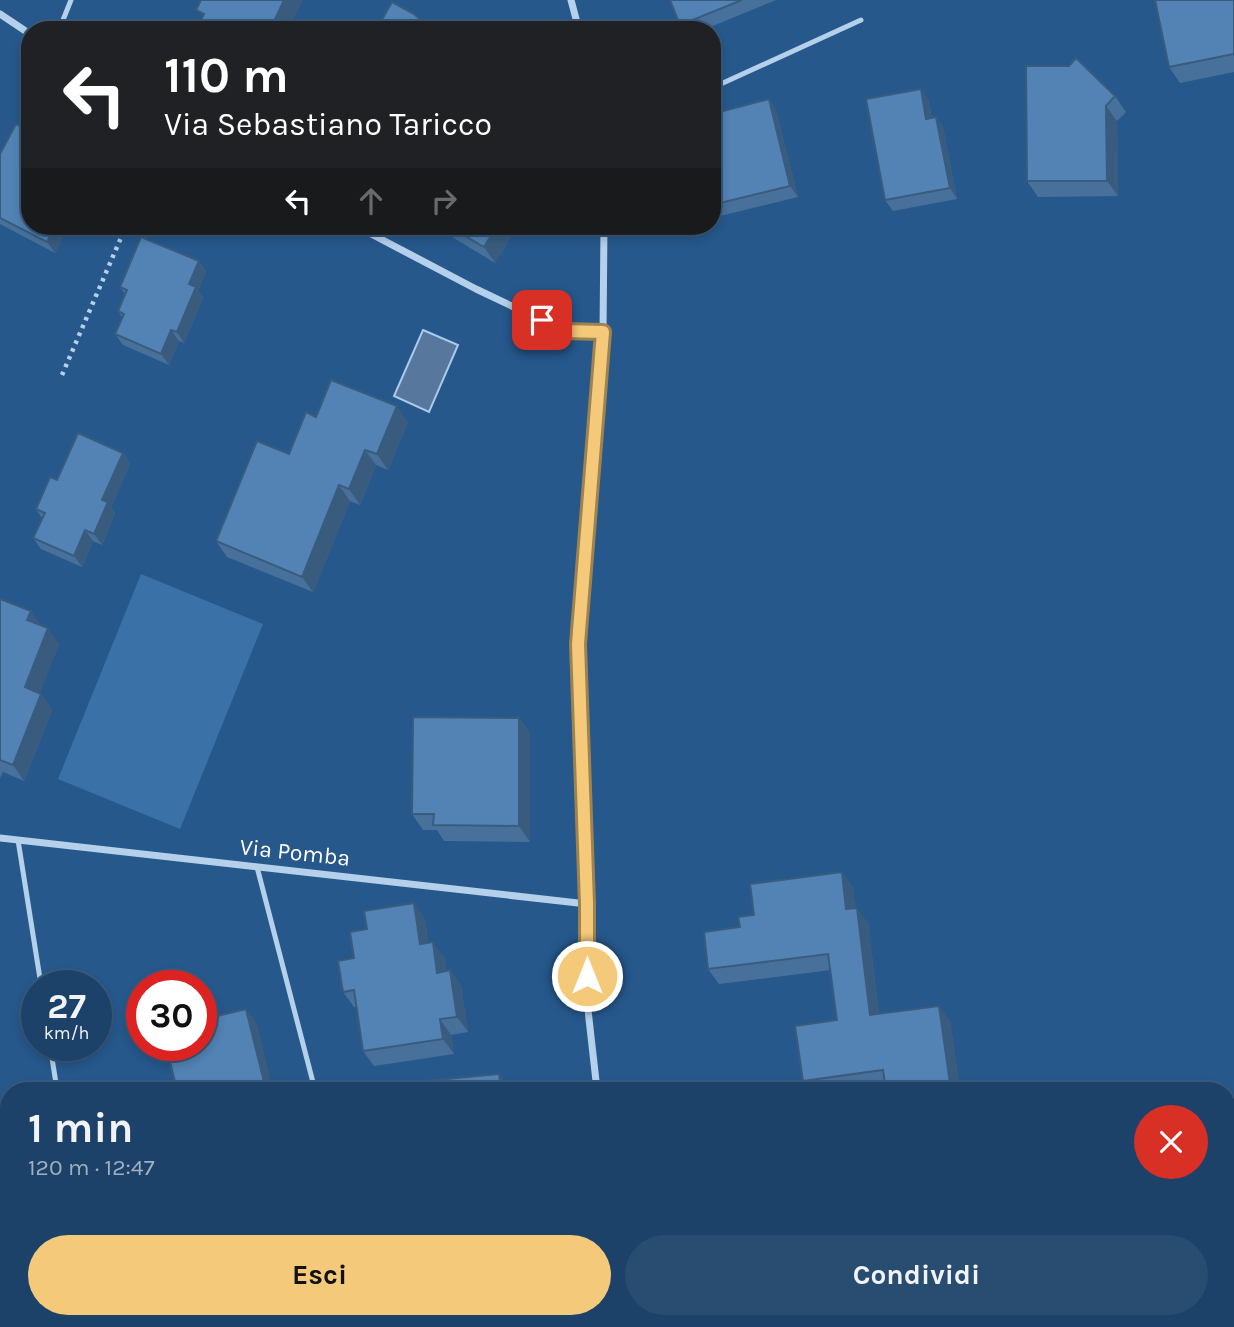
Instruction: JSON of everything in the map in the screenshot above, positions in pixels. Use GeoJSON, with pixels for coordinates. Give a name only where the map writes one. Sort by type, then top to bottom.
{"type":"FeatureCollection","features":[{"type":"Feature","properties":{"kind":"street"},"geometry":{"type":"LineString","coordinates":[[571,0],[577,21]]}},
{"type":"Feature","properties":{"kind":"street"},"geometry":{"type":"LineString","coordinates":[[0,14],[21,28]]}},
{"type":"Feature","properties":{"kind":"street"},"geometry":{"type":"LineString","coordinates":[[373,235],[564,331],[603,332]]}},
{"type":"Feature","properties":{"kind":"street"},"geometry":{"type":"LineString","coordinates":[[596,1082],[587,1000],[587,904],[578,644],[603,332],[604,235]]}},
{"type":"Feature","properties":{"kind":"street","name":"Via Pomba"},"geometry":{"type":"LineString","coordinates":[[0,838],[587,904]]}},
{"type":"Feature","properties":{"kind":"lane"},"geometry":{"type":"LineString","coordinates":[[63,21],[71,0]]}},
{"type":"Feature","properties":{"kind":"lane"},"geometry":{"type":"LineString","coordinates":[[721,84],[861,20]]}},
{"type":"Feature","properties":{"kind":"lane"},"geometry":{"type":"LineString","coordinates":[[18,840],[39,970]]}},
{"type":"Feature","properties":{"kind":"lane"},"geometry":{"type":"LineString","coordinates":[[257,867],[313,1082]]}},
{"type":"Feature","properties":{"kind":"lane"},"geometry":{"type":"LineString","coordinates":[[52,1061],[56,1082]]}},
{"type":"Feature","properties":{"kind":"path"},"geometry":{"type":"LineString","coordinates":[[62,375],[122,235]]}},
{"type":"Feature","properties":{"kind":"shaded area"},"geometry":{"type":"Polygon","coordinates":[[[423,330],[458,345],[429,412],[394,396],[423,330]]]}},
{"type":"Feature","properties":{"kind":"shaded area"},"geometry":{"type":"Polygon","coordinates":[[[141,574],[263,624],[180,829],[58,779],[141,574]]]}},
{"type":"Feature","properties":{"kind":"building"},"geometry":{"type":"Polygon","coordinates":[[[201,0],[284,0],[274,21],[200,21],[204,14],[196,10],[201,0]]]}},
{"type":"Feature","properties":{"kind":"building"},"geometry":{"type":"Polygon","coordinates":[[[670,0],[742,0],[690,21],[678,21],[670,0]]]}},
{"type":"Feature","properties":{"kind":"building"},"geometry":{"type":"Polygon","coordinates":[[[1155,0],[1234,0],[1234,54],[1169,67],[1155,0]]]}},
{"type":"Feature","properties":{"kind":"building"},"geometry":{"type":"Polygon","coordinates":[[[392,2],[422,21],[381,21],[392,2]]]}},
{"type":"Feature","properties":{"kind":"building"},"geometry":{"type":"Polygon","coordinates":[[[1076,58],[1115,96],[1106,106],[1107,181],[1027,181],[1026,66],[1069,66],[1076,58]]]}},
{"type":"Feature","properties":{"kind":"building"},"geometry":{"type":"Polygon","coordinates":[[[921,89],[926,119],[936,117],[950,188],[885,200],[866,99],[921,89]]]}},
{"type":"Feature","properties":{"kind":"building"},"geometry":{"type":"Polygon","coordinates":[[[769,99],[790,186],[721,203],[721,112],[769,99]]]}},
{"type":"Feature","properties":{"kind":"building"},"geometry":{"type":"Polygon","coordinates":[[[16,124],[21,126],[21,229],[0,218],[0,154],[16,124]]]}},
{"type":"Feature","properties":{"kind":"building"},"geometry":{"type":"Polygon","coordinates":[[[33,235],[51,235],[47,242],[33,235]]]}},
{"type":"Feature","properties":{"kind":"building"},"geometry":{"type":"Polygon","coordinates":[[[463,235],[491,235],[484,247],[463,235]]]}},
{"type":"Feature","properties":{"kind":"building"},"geometry":{"type":"Polygon","coordinates":[[[141,237],[199,261],[189,284],[196,287],[177,332],[171,330],[161,354],[115,334],[124,314],[118,311],[127,290],[120,287],[141,237]]]}},
{"type":"Feature","properties":{"kind":"building"},"geometry":{"type":"Polygon","coordinates":[[[331,380],[397,406],[377,454],[365,450],[349,489],[339,485],[302,577],[216,541],[257,441],[289,454],[306,412],[316,417],[331,380]]]}},
{"type":"Feature","properties":{"kind":"building"},"geometry":{"type":"Polygon","coordinates":[[[78,433],[123,453],[102,500],[108,502],[94,534],[85,530],[74,556],[33,538],[45,513],[36,509],[50,477],[57,480],[78,433]]]}},
{"type":"Feature","properties":{"kind":"building"},"geometry":{"type":"Polygon","coordinates":[[[0,599],[31,611],[27,620],[48,628],[25,687],[41,694],[13,765],[0,760],[0,599]]]}},
{"type":"Feature","properties":{"kind":"building"},"geometry":{"type":"Polygon","coordinates":[[[413,717],[519,718],[519,826],[433,825],[434,814],[412,814],[413,717]]]}},
{"type":"Feature","properties":{"kind":"building"},"geometry":{"type":"Polygon","coordinates":[[[842,872],[846,909],[857,908],[870,1015],[939,1006],[950,1082],[885,1082],[883,1070],[803,1081],[795,1026],[837,1020],[828,954],[708,969],[704,932],[740,927],[738,917],[754,915],[750,884],[842,872]]]}},
{"type":"Feature","properties":{"kind":"building"},"geometry":{"type":"Polygon","coordinates":[[[414,903],[420,944],[433,942],[437,973],[450,970],[457,1017],[440,1019],[443,1039],[363,1051],[354,990],[343,992],[338,961],[354,958],[350,932],[367,929],[364,911],[414,903]]]}},
{"type":"Feature","properties":{"kind":"building"},"geometry":{"type":"Polygon","coordinates":[[[246,1009],[264,1082],[175,1082],[170,1061],[217,1061],[217,1016],[246,1009]]]}},
{"type":"Feature","properties":{"kind":"building"},"geometry":{"type":"Polygon","coordinates":[[[499,1074],[500,1082],[425,1082],[499,1074]]]}},
{"type":"Feature","properties":{"kind":"route"},"geometry":{"type":"LineString","coordinates":[[542,320],[564,331],[603,332],[578,644],[587,976]]}}]}
